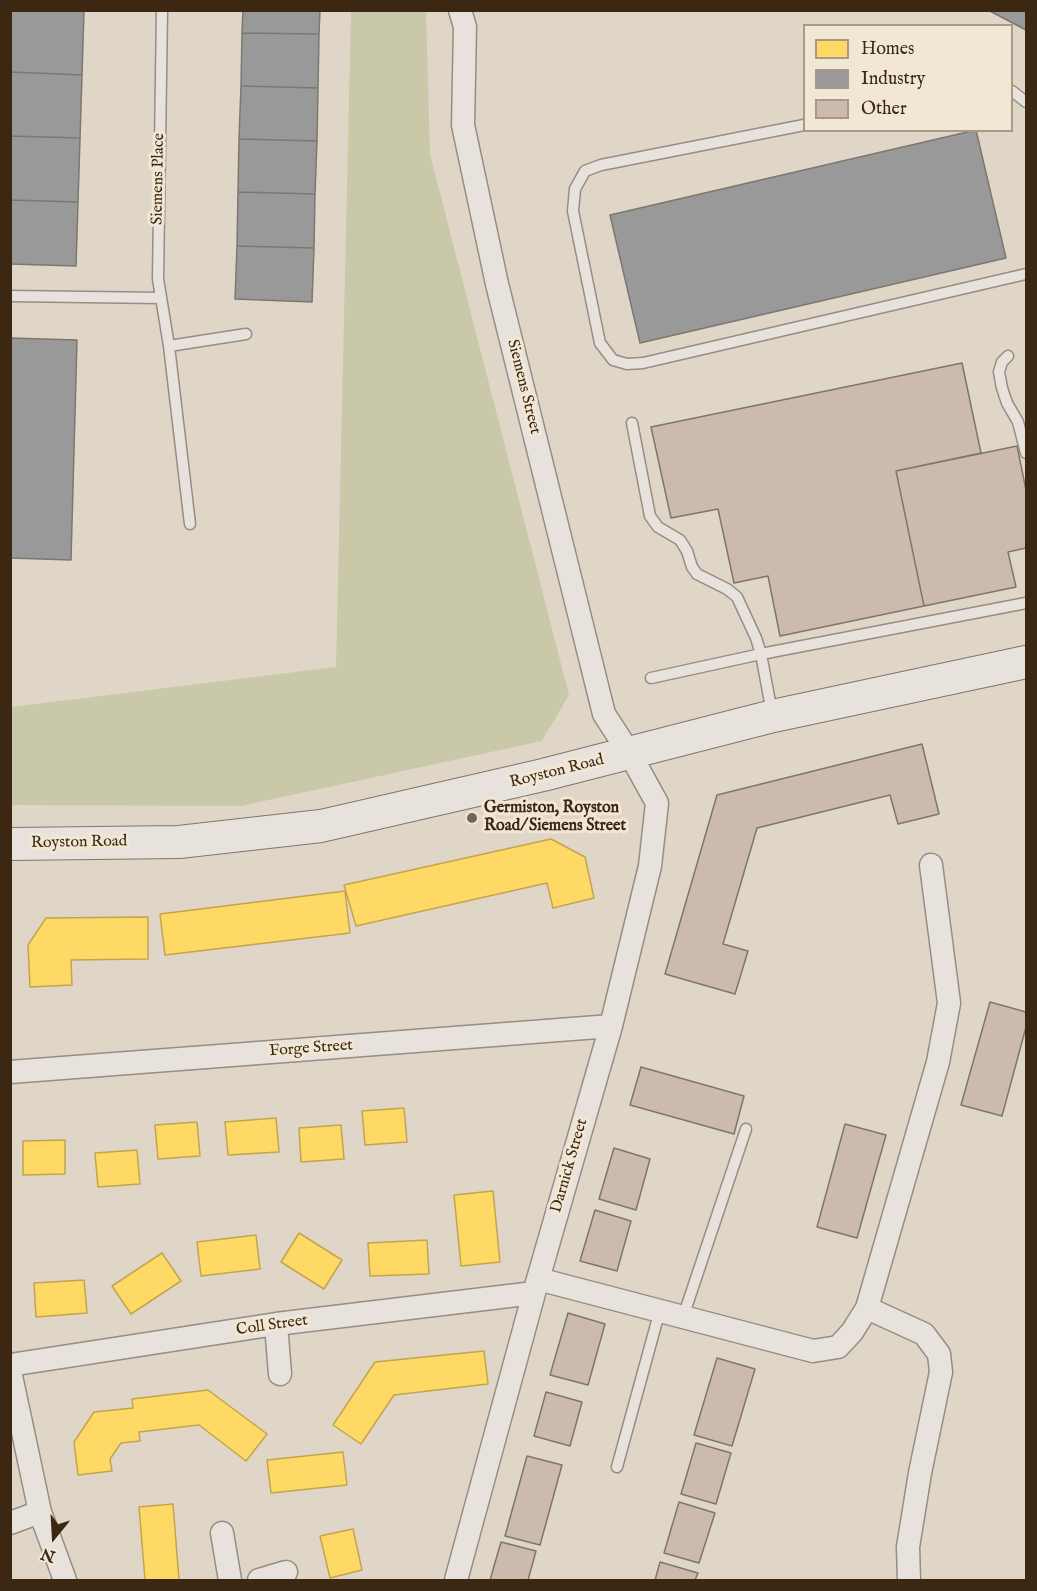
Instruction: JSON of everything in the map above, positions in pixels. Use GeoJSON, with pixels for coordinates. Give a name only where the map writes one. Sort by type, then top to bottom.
{"type":"FeatureCollection","features":[{"type":"Feature","properties":{"kind":"street","name":"Siemens Street"},"geometry":{"type":"LineString","coordinates":[[460,10],[465,27],[463,125],[497,284],[604,714],[630,754]]}},
{"type":"Feature","properties":{"kind":"street","name":"Royston Road"},"geometry":{"type":"LineString","coordinates":[[10,844],[179,842],[321,826],[630,754],[773,716],[1026,662]]}},
{"type":"Feature","properties":{"kind":"street","name":"Darnick Street"},"geometry":{"type":"LineString","coordinates":[[456,1581],[536,1286],[611,1026],[650,866],[657,802],[630,754]]}},
{"type":"Feature","properties":{"kind":"street"},"geometry":{"type":"LineString","coordinates":[[536,1286],[660,1310],[813,1351],[838,1347],[852,1332],[867,1308],[938,1062],[949,1003],[931,865]]}},
{"type":"Feature","properties":{"kind":"street","name":"Forge Street"},"geometry":{"type":"LineString","coordinates":[[10,1072],[611,1026]]}},
{"type":"Feature","properties":{"kind":"street","name":"Coll Street"},"geometry":{"type":"LineString","coordinates":[[10,1365],[276,1324],[488,1298],[536,1286]]}},
{"type":"Feature","properties":{"kind":"street"},"geometry":{"type":"LineString","coordinates":[[867,1308],[924,1334],[939,1354],[941,1372],[920,1473],[908,1547],[909,1581]]}},
{"type":"Feature","properties":{"kind":"street"},"geometry":{"type":"LineString","coordinates":[[276,1324],[280,1374]]}},
{"type":"Feature","properties":{"kind":"street"},"geometry":{"type":"LineString","coordinates":[[10,1371],[40,1512],[65,1581]]}},
{"type":"Feature","properties":{"kind":"street"},"geometry":{"type":"LineString","coordinates":[[10,1523],[40,1512]]}},
{"type":"Feature","properties":{"kind":"street"},"geometry":{"type":"LineString","coordinates":[[222,1533],[230,1581]]}},
{"type":"Feature","properties":{"kind":"street"},"geometry":{"type":"LineString","coordinates":[[259,1581],[286,1572]]}},
{"type":"Feature","properties":{"kind":"lane","name":"Siemens Place"},"geometry":{"type":"LineString","coordinates":[[162,10],[158,279],[169,346],[190,524]]}},
{"type":"Feature","properties":{"kind":"lane"},"geometry":{"type":"LineString","coordinates":[[1013,92],[1026,102]]}},
{"type":"Feature","properties":{"kind":"lane"},"geometry":{"type":"LineString","coordinates":[[803,125],[601,165],[585,171],[575,189],[573,211],[600,343],[613,360],[627,364],[643,363],[1026,274]]}},
{"type":"Feature","properties":{"kind":"lane"},"geometry":{"type":"LineString","coordinates":[[10,296],[161,298]]}},
{"type":"Feature","properties":{"kind":"lane"},"geometry":{"type":"LineString","coordinates":[[169,346],[246,334]]}},
{"type":"Feature","properties":{"kind":"lane"},"geometry":{"type":"LineString","coordinates":[[1008,356],[1002,362],[999,372],[1007,403],[1018,422],[1026,453]]}},
{"type":"Feature","properties":{"kind":"lane"},"geometry":{"type":"LineString","coordinates":[[632,423],[650,516],[658,527],[680,540],[697,574],[727,589],[737,597],[761,654],[773,716]]}},
{"type":"Feature","properties":{"kind":"lane"},"geometry":{"type":"LineString","coordinates":[[651,678],[761,654],[1026,603]]}},
{"type":"Feature","properties":{"kind":"lane"},"geometry":{"type":"LineString","coordinates":[[683,1317],[746,1129]]}},
{"type":"Feature","properties":{"kind":"lane"},"geometry":{"type":"LineString","coordinates":[[616,1467],[660,1310]]}},
{"type":"Feature","properties":{"kind":"green space"},"geometry":{"type":"Polygon","coordinates":[[[351,11],[426,11],[430,154],[569,695],[542,741],[241,806],[11,805],[11,707],[336,667],[351,11]]]}},
{"type":"Feature","properties":{"kind":"building: Homes"},"geometry":{"type":"Polygon","coordinates":[[[551,839],[585,857],[594,898],[553,908],[547,883],[356,926],[344,885],[551,839]]]}},
{"type":"Feature","properties":{"kind":"building: Homes"},"geometry":{"type":"Polygon","coordinates":[[[345,891],[350,933],[165,955],[160,914],[345,891]]]}},
{"type":"Feature","properties":{"kind":"building: Homes"},"geometry":{"type":"Polygon","coordinates":[[[148,917],[148,959],[71,960],[72,985],[30,987],[28,945],[46,918],[148,917]]]}},
{"type":"Feature","properties":{"kind":"building: Homes"},"geometry":{"type":"Polygon","coordinates":[[[404,1108],[407,1142],[365,1145],[362,1111],[404,1108]]]}},
{"type":"Feature","properties":{"kind":"building: Homes"},"geometry":{"type":"Polygon","coordinates":[[[276,1118],[279,1152],[228,1155],[225,1122],[276,1118]]]}},
{"type":"Feature","properties":{"kind":"building: Homes"},"geometry":{"type":"Polygon","coordinates":[[[197,1122],[200,1156],[158,1159],[155,1125],[197,1122]]]}},
{"type":"Feature","properties":{"kind":"building: Homes"},"geometry":{"type":"Polygon","coordinates":[[[341,1125],[344,1159],[301,1162],[299,1128],[341,1125]]]}},
{"type":"Feature","properties":{"kind":"building: Homes"},"geometry":{"type":"Polygon","coordinates":[[[65,1140],[65,1174],[23,1175],[23,1141],[65,1140]]]}},
{"type":"Feature","properties":{"kind":"building: Homes"},"geometry":{"type":"Polygon","coordinates":[[[137,1150],[140,1184],[98,1187],[95,1153],[137,1150]]]}},
{"type":"Feature","properties":{"kind":"building: Homes"},"geometry":{"type":"Polygon","coordinates":[[[493,1191],[500,1262],[461,1266],[454,1195],[493,1191]]]}},
{"type":"Feature","properties":{"kind":"building: Homes"},"geometry":{"type":"Polygon","coordinates":[[[299,1233],[342,1260],[324,1289],[281,1262],[299,1233]]]}},
{"type":"Feature","properties":{"kind":"building: Homes"},"geometry":{"type":"Polygon","coordinates":[[[256,1235],[260,1269],[201,1276],[197,1242],[256,1235]]]}},
{"type":"Feature","properties":{"kind":"building: Homes"},"geometry":{"type":"Polygon","coordinates":[[[427,1240],[429,1274],[370,1276],[368,1243],[427,1240]]]}},
{"type":"Feature","properties":{"kind":"building: Homes"},"geometry":{"type":"Polygon","coordinates":[[[162,1253],[181,1281],[131,1314],[112,1286],[162,1253]]]}},
{"type":"Feature","properties":{"kind":"building: Homes"},"geometry":{"type":"Polygon","coordinates":[[[84,1280],[87,1313],[36,1317],[34,1283],[84,1280]]]}},
{"type":"Feature","properties":{"kind":"building: Homes"},"geometry":{"type":"Polygon","coordinates":[[[484,1351],[488,1384],[394,1395],[361,1444],[333,1425],[375,1362],[484,1351]]]}},
{"type":"Feature","properties":{"kind":"building: Homes"},"geometry":{"type":"Polygon","coordinates":[[[208,1390],[267,1434],[246,1461],[199,1425],[139,1432],[140,1441],[121,1443],[110,1459],[112,1471],[78,1475],[74,1442],[94,1412],[133,1408],[132,1399],[208,1390]]]}},
{"type":"Feature","properties":{"kind":"building: Homes"},"geometry":{"type":"Polygon","coordinates":[[[343,1452],[347,1485],[271,1493],[267,1460],[343,1452]]]}},
{"type":"Feature","properties":{"kind":"building: Homes"},"geometry":{"type":"Polygon","coordinates":[[[173,1504],[179,1580],[145,1580],[139,1507],[173,1504]]]}},
{"type":"Feature","properties":{"kind":"building: Homes"},"geometry":{"type":"Polygon","coordinates":[[[353,1529],[362,1570],[330,1578],[320,1536],[353,1529]]]}},
{"type":"Feature","properties":{"kind":"building: Industry"},"geometry":{"type":"Polygon","coordinates":[[[10,10],[84,11],[82,75],[10,72],[10,10]]]}},
{"type":"Feature","properties":{"kind":"building: Industry"},"geometry":{"type":"Polygon","coordinates":[[[243,10],[320,10],[319,34],[242,33],[243,10]]]}},
{"type":"Feature","properties":{"kind":"building: Industry"},"geometry":{"type":"Polygon","coordinates":[[[988,10],[1026,10],[1026,30],[988,10]]]}},
{"type":"Feature","properties":{"kind":"building: Industry"},"geometry":{"type":"Polygon","coordinates":[[[242,33],[319,34],[318,88],[241,86],[242,33]]]}},
{"type":"Feature","properties":{"kind":"building: Industry"},"geometry":{"type":"Polygon","coordinates":[[[10,72],[82,75],[80,138],[10,136],[10,72]]]}},
{"type":"Feature","properties":{"kind":"building: Industry"},"geometry":{"type":"Polygon","coordinates":[[[241,86],[318,88],[317,141],[239,139],[241,86]]]}},
{"type":"Feature","properties":{"kind":"building: Industry"},"geometry":{"type":"Polygon","coordinates":[[[967,132],[976,132],[1006,258],[640,343],[610,215],[967,132]]]}},
{"type":"Feature","properties":{"kind":"building: Industry"},"geometry":{"type":"Polygon","coordinates":[[[10,136],[80,138],[78,202],[10,200],[10,136]]]}},
{"type":"Feature","properties":{"kind":"building: Industry"},"geometry":{"type":"Polygon","coordinates":[[[239,139],[317,141],[315,194],[238,192],[239,139]]]}},
{"type":"Feature","properties":{"kind":"building: Industry"},"geometry":{"type":"Polygon","coordinates":[[[238,192],[315,194],[314,248],[237,246],[238,192]]]}},
{"type":"Feature","properties":{"kind":"building: Industry"},"geometry":{"type":"Polygon","coordinates":[[[10,200],[78,202],[76,266],[10,264],[10,200]]]}},
{"type":"Feature","properties":{"kind":"building: Industry"},"geometry":{"type":"Polygon","coordinates":[[[237,246],[314,248],[312,302],[235,299],[237,246]]]}},
{"type":"Feature","properties":{"kind":"building: Industry"},"geometry":{"type":"Polygon","coordinates":[[[10,338],[77,340],[71,560],[10,558],[10,338]]]}},
{"type":"Feature","properties":{"kind":"building: Other"},"geometry":{"type":"Polygon","coordinates":[[[962,363],[981,453],[896,471],[924,606],[780,636],[768,576],[734,583],[718,509],[671,518],[651,427],[962,363]]]}},
{"type":"Feature","properties":{"kind":"building: Other"},"geometry":{"type":"Polygon","coordinates":[[[1017,446],[1026,490],[1026,548],[1008,552],[1016,587],[924,606],[896,471],[1017,446]]]}},
{"type":"Feature","properties":{"kind":"building: Other"},"geometry":{"type":"Polygon","coordinates":[[[922,744],[939,814],[898,824],[890,795],[757,828],[723,944],[748,951],[735,994],[665,974],[717,795],[922,744]]]}},
{"type":"Feature","properties":{"kind":"building: Other"},"geometry":{"type":"Polygon","coordinates":[[[990,1002],[1026,1012],[1026,1027],[1002,1116],[961,1105],[990,1002]]]}},
{"type":"Feature","properties":{"kind":"building: Other"},"geometry":{"type":"Polygon","coordinates":[[[641,1067],[744,1096],[734,1134],[630,1105],[641,1067]]]}},
{"type":"Feature","properties":{"kind":"building: Other"},"geometry":{"type":"Polygon","coordinates":[[[845,1124],[886,1135],[857,1238],[817,1227],[845,1124]]]}},
{"type":"Feature","properties":{"kind":"building: Other"},"geometry":{"type":"Polygon","coordinates":[[[614,1148],[650,1159],[636,1210],[599,1199],[614,1148]]]}},
{"type":"Feature","properties":{"kind":"building: Other"},"geometry":{"type":"Polygon","coordinates":[[[595,1210],[631,1221],[617,1271],[580,1261],[595,1210]]]}},
{"type":"Feature","properties":{"kind":"building: Other"},"geometry":{"type":"Polygon","coordinates":[[[568,1313],[605,1324],[588,1385],[550,1375],[568,1313]]]}},
{"type":"Feature","properties":{"kind":"building: Other"},"geometry":{"type":"Polygon","coordinates":[[[717,1358],[755,1369],[732,1446],[694,1435],[717,1358]]]}},
{"type":"Feature","properties":{"kind":"building: Other"},"geometry":{"type":"Polygon","coordinates":[[[546,1392],[582,1402],[570,1446],[534,1436],[546,1392]]]}},
{"type":"Feature","properties":{"kind":"building: Other"},"geometry":{"type":"Polygon","coordinates":[[[696,1443],[731,1453],[716,1504],[681,1494],[696,1443]]]}},
{"type":"Feature","properties":{"kind":"building: Other"},"geometry":{"type":"Polygon","coordinates":[[[527,1456],[562,1465],[540,1545],[505,1536],[527,1456]]]}},
{"type":"Feature","properties":{"kind":"building: Other"},"geometry":{"type":"Polygon","coordinates":[[[679,1502],[715,1513],[699,1563],[664,1553],[679,1502]]]}},
{"type":"Feature","properties":{"kind":"building: Other"},"geometry":{"type":"Polygon","coordinates":[[[501,1542],[536,1551],[528,1580],[490,1580],[501,1542]]]}},
{"type":"Feature","properties":{"kind":"building: Other"},"geometry":{"type":"Polygon","coordinates":[[[660,1562],[698,1573],[695,1580],[655,1580],[660,1562]]]}},
{"type":"Feature","properties":{"kind":"place","name":"Germiston, Royston Road/ Siemens Street"},"geometry":{"type":"Point","coordinates":[472,818]}}]}
